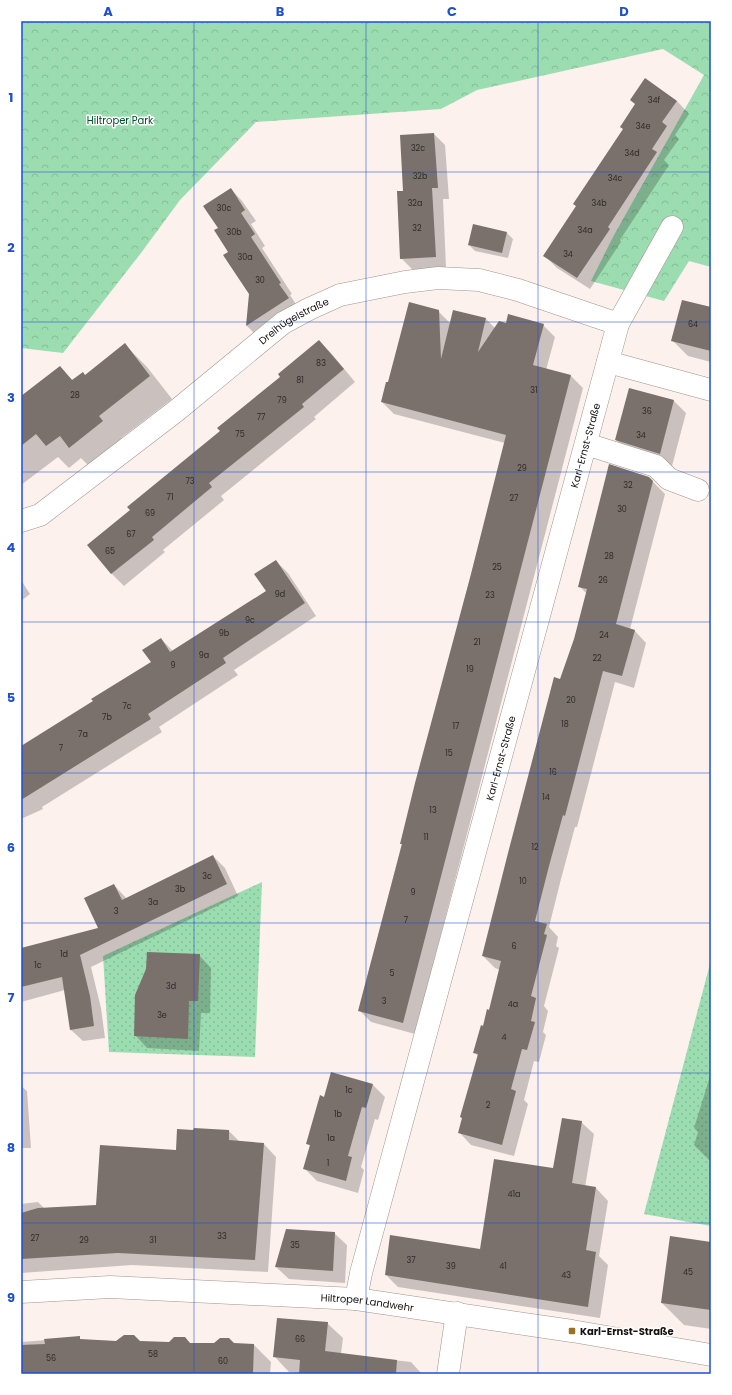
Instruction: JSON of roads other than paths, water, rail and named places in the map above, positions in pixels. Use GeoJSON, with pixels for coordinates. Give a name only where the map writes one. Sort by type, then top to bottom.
{"type":"FeatureCollection","features":[{"type":"Feature","properties":{"kind":"street","name":"Karl-Ernst-Straße"},"geometry":{"type":"LineString","coordinates":[[356,1300],[364,1265],[618,324],[672,227]]}},
{"type":"Feature","properties":{"kind":"street","name":"Dreihügelstraße"},"geometry":{"type":"LineString","coordinates":[[21,521],[40,515],[176,411],[284,323],[309,309],[340,295],[405,282],[432,279],[479,280],[518,290],[618,324]]}},
{"type":"Feature","properties":{"kind":"street"},"geometry":{"type":"LineString","coordinates":[[608,362],[711,390]]}},
{"type":"Feature","properties":{"kind":"street"},"geometry":{"type":"LineString","coordinates":[[586,444],[656,466],[669,479],[698,490]]}},
{"type":"Feature","properties":{"kind":"street","name":"Hiltroper Landwehr"},"geometry":{"type":"LineString","coordinates":[[21,1292],[110,1287],[356,1300],[457,1313],[711,1355]]}},
{"type":"Feature","properties":{"kind":"street"},"geometry":{"type":"LineString","coordinates":[[448,1374],[457,1313]]}},
{"type":"Feature","properties":{"kind":"place","name":"Karl-Ernst-Straße"},"geometry":{"type":"Point","coordinates":[572,1331]}},
{"type":"Feature","properties":{"kind":"park label","name":"Hiltroper Park"},"geometry":{"type":"Point","coordinates":[120,120]}}]}
